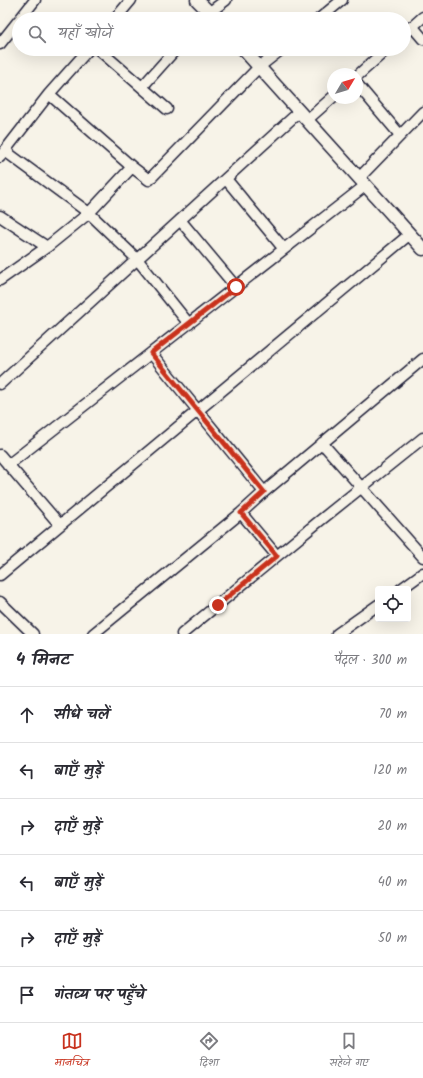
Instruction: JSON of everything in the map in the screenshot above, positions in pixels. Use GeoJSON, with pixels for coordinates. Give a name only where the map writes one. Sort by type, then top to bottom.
{"type":"FeatureCollection","features":[{"type":"Feature","properties":{"kind":"street"},"geometry":{"type":"LineString","coordinates":[[26,12],[35,0]]}},
{"type":"Feature","properties":{"kind":"street"},"geometry":{"type":"LineString","coordinates":[[121,12],[131,0]]}},
{"type":"Feature","properties":{"kind":"street"},"geometry":{"type":"LineString","coordinates":[[197,0],[206,12]]}},
{"type":"Feature","properties":{"kind":"street"},"geometry":{"type":"LineString","coordinates":[[215,12],[226,0]]}},
{"type":"Feature","properties":{"kind":"street"},"geometry":{"type":"LineString","coordinates":[[327,12],[342,0]]}},
{"type":"Feature","properties":{"kind":"street"},"geometry":{"type":"LineString","coordinates":[[423,17],[412,26],[423,39]]}},
{"type":"Feature","properties":{"kind":"street"},"geometry":{"type":"LineString","coordinates":[[0,44],[12,30]]}},
{"type":"Feature","properties":{"kind":"street"},"geometry":{"type":"LineString","coordinates":[[83,56],[49,94],[2,154],[89,213],[137,259],[189,324]]}},
{"type":"Feature","properties":{"kind":"street"},"geometry":{"type":"LineString","coordinates":[[106,56],[167,109]]}},
{"type":"Feature","properties":{"kind":"street"},"geometry":{"type":"LineString","coordinates":[[142,87],[170,56]]}},
{"type":"Feature","properties":{"kind":"street"},"geometry":{"type":"LineString","coordinates":[[249,56],[362,182],[422,246]]}},
{"type":"Feature","properties":{"kind":"street"},"geometry":{"type":"LineString","coordinates":[[49,94],[132,167],[149,180],[259,67],[273,56]]}},
{"type":"Feature","properties":{"kind":"street"},"geometry":{"type":"LineString","coordinates":[[363,71],[379,56]]}},
{"type":"Feature","properties":{"kind":"street"},"geometry":{"type":"LineString","coordinates":[[363,91],[400,134]]}},
{"type":"Feature","properties":{"kind":"street"},"geometry":{"type":"LineString","coordinates":[[0,384],[226,179],[303,116],[327,101]]}},
{"type":"Feature","properties":{"kind":"street"},"geometry":{"type":"LineString","coordinates":[[8,464],[284,250],[362,182],[400,134],[423,112]]}},
{"type":"Feature","properties":{"kind":"street"},"geometry":{"type":"LineString","coordinates":[[0,280],[47,247],[89,213],[132,167]]}},
{"type":"Feature","properties":{"kind":"street"},"geometry":{"type":"LineString","coordinates":[[226,179],[284,250]]}},
{"type":"Feature","properties":{"kind":"street"},"geometry":{"type":"LineString","coordinates":[[0,216],[47,247]]}},
{"type":"Feature","properties":{"kind":"street"},"geometry":{"type":"LineString","coordinates":[[180,220],[236,287]]}},
{"type":"Feature","properties":{"kind":"street"},"geometry":{"type":"LineString","coordinates":[[0,576],[410,234]]}},
{"type":"Feature","properties":{"kind":"street"},"geometry":{"type":"LineString","coordinates":[[151,353],[264,492]]}},
{"type":"Feature","properties":{"kind":"street"},"geometry":{"type":"LineString","coordinates":[[93,634],[241,513],[423,359]]}},
{"type":"Feature","properties":{"kind":"street"},"geometry":{"type":"LineString","coordinates":[[182,634],[423,438]]}},
{"type":"Feature","properties":{"kind":"street"},"geometry":{"type":"LineString","coordinates":[[322,443],[423,557]]}},
{"type":"Feature","properties":{"kind":"street"},"geometry":{"type":"LineString","coordinates":[[0,455],[60,525]]}},
{"type":"Feature","properties":{"kind":"street"},"geometry":{"type":"LineString","coordinates":[[241,513],[277,556]]}},
{"type":"Feature","properties":{"kind":"street"},"geometry":{"type":"LineString","coordinates":[[405,586],[423,573]]}},
{"type":"Feature","properties":{"kind":"street"},"geometry":{"type":"LineString","coordinates":[[0,602],[33,634]]}},
{"type":"Feature","properties":{"kind":"street"},"geometry":{"type":"LineString","coordinates":[[337,634],[375,607]]}},
{"type":"Feature","properties":{"kind":"route"},"geometry":{"type":"LineString","coordinates":[[218,605],[277,556],[241,513],[264,492],[151,353],[236,287]]}}]}
